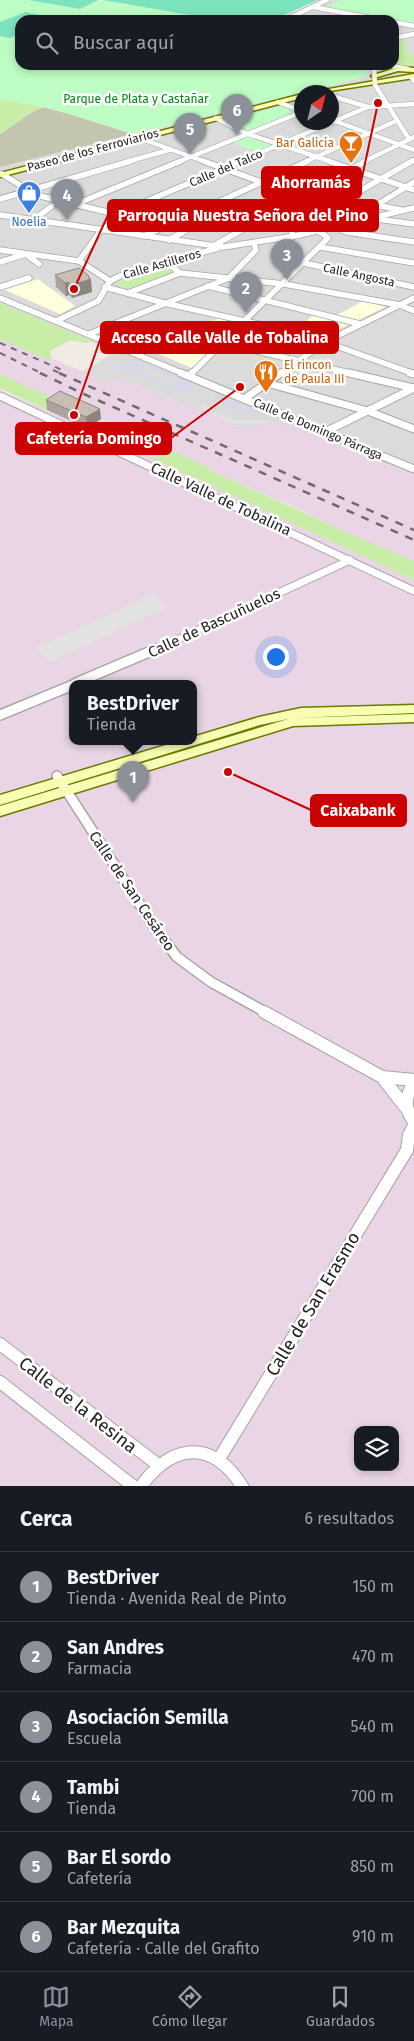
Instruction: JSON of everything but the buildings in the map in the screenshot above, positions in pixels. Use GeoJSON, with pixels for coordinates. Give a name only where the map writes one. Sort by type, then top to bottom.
{"type":"FeatureCollection","features":[{"type":"Feature","properties":{"kind":"main road"},"geometry":{"type":"LineString","coordinates":[[374,79],[385,70]]}},
{"type":"Feature","properties":{"kind":"main road"},"geometry":{"type":"LineString","coordinates":[[393,70],[413,77]]}},
{"type":"Feature","properties":{"kind":"main road"},"geometry":{"type":"LineString","coordinates":[[339,87],[374,79],[413,77]]}},
{"type":"Feature","properties":{"kind":"main road","name":"Paseo de los Ferroviarios"},"geometry":{"type":"LineString","coordinates":[[1,175],[294,98]]}},
{"type":"Feature","properties":{"kind":"main road"},"geometry":{"type":"LineString","coordinates":[[197,740],[259,721],[301,712],[414,709]]}},
{"type":"Feature","properties":{"kind":"main road"},"geometry":{"type":"LineString","coordinates":[[0,800],[293,722],[414,718]]}},
{"type":"Feature","properties":{"kind":"main road"},"geometry":{"type":"LineString","coordinates":[[0,810],[61,783],[182,745]]}},
{"type":"Feature","properties":{"kind":"street"},"geometry":{"type":"LineString","coordinates":[[300,15],[327,0]]}},
{"type":"Feature","properties":{"kind":"street"},"geometry":{"type":"LineString","coordinates":[[296,15],[331,0]]}},
{"type":"Feature","properties":{"kind":"street"},"geometry":{"type":"LineString","coordinates":[[315,7],[351,15]]}},
{"type":"Feature","properties":{"kind":"street"},"geometry":{"type":"LineString","coordinates":[[399,23],[414,26]]}},
{"type":"Feature","properties":{"kind":"street"},"geometry":{"type":"LineString","coordinates":[[399,37],[414,34]]}},
{"type":"Feature","properties":{"kind":"street"},"geometry":{"type":"LineString","coordinates":[[212,246],[397,144],[412,138],[396,121],[374,79],[373,70]]}},
{"type":"Feature","properties":{"kind":"street"},"geometry":{"type":"LineString","coordinates":[[339,98],[368,107]]}},
{"type":"Feature","properties":{"kind":"street"},"geometry":{"type":"LineString","coordinates":[[278,102],[294,108]]}},
{"type":"Feature","properties":{"kind":"street","name":"Calle del Talco"},"geometry":{"type":"LineString","coordinates":[[339,119],[368,107],[414,104]]}},
{"type":"Feature","properties":{"kind":"street"},"geometry":{"type":"LineString","coordinates":[[76,204],[294,114]]}},
{"type":"Feature","properties":{"kind":"street"},"geometry":{"type":"LineString","coordinates":[[216,118],[249,134],[414,190]]}},
{"type":"Feature","properties":{"kind":"street"},"geometry":{"type":"LineString","coordinates":[[144,236],[396,121]]}},
{"type":"Feature","properties":{"kind":"street"},"geometry":{"type":"LineString","coordinates":[[339,123],[414,150]]}},
{"type":"Feature","properties":{"kind":"street","name":"Calle del Talco"},"geometry":{"type":"LineString","coordinates":[[101,230],[145,202],[313,130]]}},
{"type":"Feature","properties":{"kind":"street"},"geometry":{"type":"LineString","coordinates":[[139,138],[261,182],[405,210]]}},
{"type":"Feature","properties":{"kind":"street"},"geometry":{"type":"LineString","coordinates":[[0,198],[169,150]]}},
{"type":"Feature","properties":{"kind":"street"},"geometry":{"type":"LineString","coordinates":[[292,237],[292,230],[414,160]]}},
{"type":"Feature","properties":{"kind":"street"},"geometry":{"type":"LineString","coordinates":[[1,175],[36,195],[55,203],[76,204],[124,216]]}},
{"type":"Feature","properties":{"kind":"street"},"geometry":{"type":"LineString","coordinates":[[343,226],[414,182]]}},
{"type":"Feature","properties":{"kind":"street"},"geometry":{"type":"LineString","coordinates":[[33,220],[55,203]]}},
{"type":"Feature","properties":{"kind":"street"},"geometry":{"type":"LineString","coordinates":[[288,203],[321,214]]}},
{"type":"Feature","properties":{"kind":"street"},"geometry":{"type":"LineString","coordinates":[[0,215],[223,247],[292,237],[414,208]]}},
{"type":"Feature","properties":{"kind":"street"},"geometry":{"type":"LineString","coordinates":[[197,212],[244,227]]}},
{"type":"Feature","properties":{"kind":"street"},"geometry":{"type":"LineString","coordinates":[[168,240],[211,216]]}},
{"type":"Feature","properties":{"kind":"street"},"geometry":{"type":"LineString","coordinates":[[373,218],[414,224]]}},
{"type":"Feature","properties":{"kind":"street"},"geometry":{"type":"LineString","coordinates":[[343,226],[341,230],[347,232],[414,242]]}},
{"type":"Feature","properties":{"kind":"street"},"geometry":{"type":"LineString","coordinates":[[79,261],[101,230]]}},
{"type":"Feature","properties":{"kind":"street"},"geometry":{"type":"LineString","coordinates":[[189,376],[284,284],[328,238],[319,231]]}},
{"type":"Feature","properties":{"kind":"street"},"geometry":{"type":"LineString","coordinates":[[89,334],[229,278],[256,250],[254,244]]}},
{"type":"Feature","properties":{"kind":"street"},"geometry":{"type":"LineString","coordinates":[[320,246],[414,263]]}},
{"type":"Feature","properties":{"kind":"street","name":"Calle Astilleros"},"geometry":{"type":"LineString","coordinates":[[56,321],[98,300],[110,281],[120,276],[223,247]]}},
{"type":"Feature","properties":{"kind":"street"},"geometry":{"type":"LineString","coordinates":[[0,250],[79,261],[110,281]]}},
{"type":"Feature","properties":{"kind":"street"},"geometry":{"type":"LineString","coordinates":[[0,262],[26,254]]}},
{"type":"Feature","properties":{"kind":"street"},"geometry":{"type":"LineString","coordinates":[[26,254],[39,264]]}},
{"type":"Feature","properties":{"kind":"street"},"geometry":{"type":"LineString","coordinates":[[166,262],[180,273]]}},
{"type":"Feature","properties":{"kind":"street","name":"Calle Angosta"},"geometry":{"type":"LineString","coordinates":[[304,263],[414,287]]}},
{"type":"Feature","properties":{"kind":"street"},"geometry":{"type":"LineString","coordinates":[[128,292],[180,273],[284,284],[400,305],[414,311]]}},
{"type":"Feature","properties":{"kind":"street"},"geometry":{"type":"LineString","coordinates":[[0,287],[29,278]]}},
{"type":"Feature","properties":{"kind":"street"},"geometry":{"type":"LineString","coordinates":[[208,286],[360,324]]}},
{"type":"Feature","properties":{"kind":"street"},"geometry":{"type":"LineString","coordinates":[[105,287],[164,303],[303,334],[414,374]]}},
{"type":"Feature","properties":{"kind":"street","name":"Calle de Domingo Párraga"},"geometry":{"type":"LineString","coordinates":[[0,298],[414,470]]}},
{"type":"Feature","properties":{"kind":"street"},"geometry":{"type":"LineString","coordinates":[[244,399],[325,342],[414,298]]}},
{"type":"Feature","properties":{"kind":"street"},"geometry":{"type":"LineString","coordinates":[[223,343],[414,388]]}},
{"type":"Feature","properties":{"kind":"street"},"geometry":{"type":"LineString","coordinates":[[266,383],[368,411],[414,429]]}},
{"type":"Feature","properties":{"kind":"street"},"geometry":{"type":"LineString","coordinates":[[325,432],[414,388]]}},
{"type":"Feature","properties":{"kind":"street","name":"Calle Valle de Tobalina"},"geometry":{"type":"LineString","coordinates":[[0,396],[414,591]]}},
{"type":"Feature","properties":{"kind":"street","name":"Calle de Bascuñuelos"},"geometry":{"type":"LineString","coordinates":[[84,680],[129,662],[350,560]]}},
{"type":"Feature","properties":{"kind":"street"},"geometry":{"type":"LineString","coordinates":[[0,715],[69,687]]}},
{"type":"Feature","properties":{"kind":"street","name":"Calle de San Cesáreo"},"geometry":{"type":"LineString","coordinates":[[61,783],[154,928],[177,957],[210,982],[382,1077],[406,1108],[414,1122]]}},
{"type":"Feature","properties":{"kind":"street","name":"Calle de San Cesáreo"},"geometry":{"type":"LineString","coordinates":[[382,1077],[414,1080]]}},
{"type":"Feature","properties":{"kind":"street"},"geometry":{"type":"LineString","coordinates":[[406,1108],[408,1091],[414,1084]]}},
{"type":"Feature","properties":{"kind":"street","name":"Calle de San Erasmo"},"geometry":{"type":"LineString","coordinates":[[219,1459],[411,1148],[409,1136],[414,1126]]}},
{"type":"Feature","properties":{"kind":"street","name":"Calle de la Resina"},"geometry":{"type":"LineString","coordinates":[[0,1344],[157,1464]]}},
{"type":"Feature","properties":{"kind":"street","name":"Calle de la Resina"},"geometry":{"type":"LineString","coordinates":[[0,1382],[133,1486]]}},
{"type":"Feature","properties":{"kind":"street"},"geometry":{"type":"LineString","coordinates":[[142,1486],[157,1464],[176,1454],[199,1452],[219,1459],[236,1475],[242,1486]]}},
{"type":"Feature","properties":{"kind":"shaded area"},"geometry":{"type":"Polygon","coordinates":[[[318,0],[414,0],[414,475],[328,440],[310,436],[308,431],[290,424],[249,427],[228,425],[230,423],[120,378],[111,383],[82,372],[115,352],[0,303],[0,167],[294,94],[294,130],[339,130],[339,85],[332,85],[365,76],[368,70],[399,70],[399,15],[288,15],[318,0]]]}},
{"type":"Feature","properties":{"kind":"shaded area"},"geometry":{"type":"Polygon","coordinates":[[[43,107],[133,134],[0,167],[0,134],[32,112],[43,107]]]}},
{"type":"Feature","properties":{"kind":"shaded area"},"geometry":{"type":"Polygon","coordinates":[[[38,279],[75,306],[60,314],[5,290],[38,279]]]}},
{"type":"Feature","properties":{"kind":"shaded area"},"geometry":{"type":"Polygon","coordinates":[[[363,301],[386,307],[358,320],[337,315],[363,301]]]}},
{"type":"Feature","properties":{"kind":"shaded area"},"geometry":{"type":"Polygon","coordinates":[[[312,316],[321,316],[348,325],[320,338],[306,333],[318,326],[305,322],[312,316]]]}},
{"type":"Feature","properties":{"kind":"shaded area"},"geometry":{"type":"Polygon","coordinates":[[[220,318],[238,323],[192,368],[147,349],[220,318]]]}},
{"type":"Feature","properties":{"kind":"shaded area"},"geometry":{"type":"Polygon","coordinates":[[[0,329],[51,358],[110,383],[120,378],[230,422],[228,425],[249,427],[290,424],[308,431],[310,436],[328,440],[414,475],[414,561],[353,536],[290,505],[209,470],[208,467],[87,428],[414,571],[414,1486],[0,1486],[0,390],[47,410],[0,376],[0,329]]]}},
{"type":"Feature","properties":{"kind":"shaded area"},"geometry":{"type":"Polygon","coordinates":[[[133,359],[142,361],[195,383],[198,387],[187,392],[173,391],[119,368],[118,365],[133,359]],[[147,366],[138,372],[173,387],[182,381],[147,366]]]}},
{"type":"Feature","properties":{"kind":"shaded area"},"geometry":{"type":"Polygon","coordinates":[[[219,392],[270,414],[262,417],[261,414],[243,414],[224,407],[219,404],[219,398],[213,398],[214,394],[219,392]]]}},
{"type":"Feature","properties":{"kind":"shaded area"},"geometry":{"type":"Polygon","coordinates":[[[201,405],[207,405],[211,411],[234,420],[270,420],[272,423],[235,424],[205,412],[201,405]]]}},
{"type":"Feature","properties":{"kind":"shaded area"},"geometry":{"type":"Polygon","coordinates":[[[101,419],[168,449],[154,459],[87,428],[101,419]]]}},
{"type":"Feature","properties":{"kind":"shaded area"},"geometry":{"type":"Polygon","coordinates":[[[153,594],[168,607],[50,662],[36,648],[153,594]]]}},
{"type":"Feature","properties":{"kind":"green space","name":"Parque de Plata y Castañar"},"geometry":{"type":"Polygon","coordinates":[[[0,0],[28,0],[80,9],[103,0],[189,15],[15,15],[15,70],[369,71],[360,78],[332,85],[294,85],[294,94],[134,134],[53,109],[0,99],[0,0]]]}},
{"type":"Feature","properties":{"kind":"green space"},"geometry":{"type":"Polygon","coordinates":[[[28,0],[99,0],[80,9],[28,0]]]}},
{"type":"Feature","properties":{"kind":"green space"},"geometry":{"type":"Polygon","coordinates":[[[103,0],[318,0],[284,15],[189,15],[103,0]]]}},
{"type":"Feature","properties":{"kind":"green space"},"geometry":{"type":"Polygon","coordinates":[[[341,0],[414,0],[414,25],[399,22],[399,15],[365,15],[326,7],[341,0]]]}},
{"type":"Feature","properties":{"kind":"green space"},"geometry":{"type":"Polygon","coordinates":[[[26,12],[40,15],[18,15],[26,12]]]}},
{"type":"Feature","properties":{"kind":"green space"},"geometry":{"type":"Polygon","coordinates":[[[15,16],[15,36],[10,38],[0,36],[0,22],[15,16]]]}},
{"type":"Feature","properties":{"kind":"green space"},"geometry":{"type":"Polygon","coordinates":[[[399,40],[403,40],[408,52],[414,55],[414,67],[399,65],[399,40]]]}},
{"type":"Feature","properties":{"kind":"green space"},"geometry":{"type":"Polygon","coordinates":[[[0,99],[43,107],[31,112],[0,134],[0,99]]]}},
{"type":"Feature","properties":{"kind":"green space"},"geometry":{"type":"Polygon","coordinates":[[[281,106],[294,110],[294,113],[250,131],[228,120],[281,106]]]}},
{"type":"Feature","properties":{"kind":"green space"},"geometry":{"type":"Polygon","coordinates":[[[248,136],[273,145],[258,152],[232,143],[248,136]]]}},
{"type":"Feature","properties":{"kind":"green space"},"geometry":{"type":"Polygon","coordinates":[[[168,266],[175,272],[131,288],[117,286],[116,283],[121,281],[168,266]]]}},
{"type":"Feature","properties":{"kind":"green space"},"geometry":{"type":"Polygon","coordinates":[[[0,303],[91,341],[87,343],[70,340],[50,351],[51,358],[49,360],[0,339],[0,303]]]}},
{"type":"Feature","properties":{"kind":"green space"},"geometry":{"type":"Polygon","coordinates":[[[0,374],[61,402],[47,410],[0,388],[0,374]]]}},
{"type":"Feature","properties":{"kind":"green space"},"geometry":{"type":"Polygon","coordinates":[[[101,419],[208,467],[209,470],[414,561],[414,580],[87,428],[101,419]]]}},
{"type":"Feature","properties":{"kind":"railway"},"geometry":{"type":"LineString","coordinates":[[0,343],[62,370]]}},
{"type":"Feature","properties":{"kind":"railway"},"geometry":{"type":"LineString","coordinates":[[0,353],[43,374]]}},
{"type":"Feature","properties":{"kind":"railway"},"geometry":{"type":"LineString","coordinates":[[53,370],[62,374]]}},
{"type":"Feature","properties":{"kind":"railway"},"geometry":{"type":"LineString","coordinates":[[40,373],[414,540]]}},
{"type":"Feature","properties":{"kind":"railway"},"geometry":{"type":"LineString","coordinates":[[59,373],[414,530]]}},
{"type":"Feature","properties":{"kind":"place","name":"Ahorramás"},"geometry":{"type":"Point","coordinates":[378,103]}},
{"type":"Feature","properties":{"kind":"place","name":"Bar Mezquita"},"geometry":{"type":"Point","coordinates":[237,135]}},
{"type":"Feature","properties":{"kind":"place","name":"Bar El sordo"},"geometry":{"type":"Point","coordinates":[190,154]}},
{"type":"Feature","properties":{"kind":"place","name":"Bar Galicia"},"geometry":{"type":"Point","coordinates":[351,164]}},
{"type":"Feature","properties":{"kind":"place","name":"Noelia"},"geometry":{"type":"Point","coordinates":[29,214]}},
{"type":"Feature","properties":{"kind":"place","name":"Tambi"},"geometry":{"type":"Point","coordinates":[67,220]}},
{"type":"Feature","properties":{"kind":"place","name":"Asociación Semilla"},"geometry":{"type":"Point","coordinates":[287,280]}},
{"type":"Feature","properties":{"kind":"place","name":"Parroquia Nuestra Señora del Pino"},"geometry":{"type":"Point","coordinates":[74,289]}},
{"type":"Feature","properties":{"kind":"place","name":"San Andres"},"geometry":{"type":"Point","coordinates":[246,313]}},
{"type":"Feature","properties":{"kind":"place","name":"Cafetería Domingo"},"geometry":{"type":"Point","coordinates":[240,387]}},
{"type":"Feature","properties":{"kind":"place","name":"El rincon de Paula III"},"geometry":{"type":"Point","coordinates":[266,393]}},
{"type":"Feature","properties":{"kind":"place","name":"Acceso Calle Valle de Tobalina"},"geometry":{"type":"Point","coordinates":[74,415]}},
{"type":"Feature","properties":{"kind":"place","name":"Caixabank"},"geometry":{"type":"Point","coordinates":[228,772]}},
{"type":"Feature","properties":{"kind":"place","name":"BestDriver"},"geometry":{"type":"Point","coordinates":[133,802]}}]}
